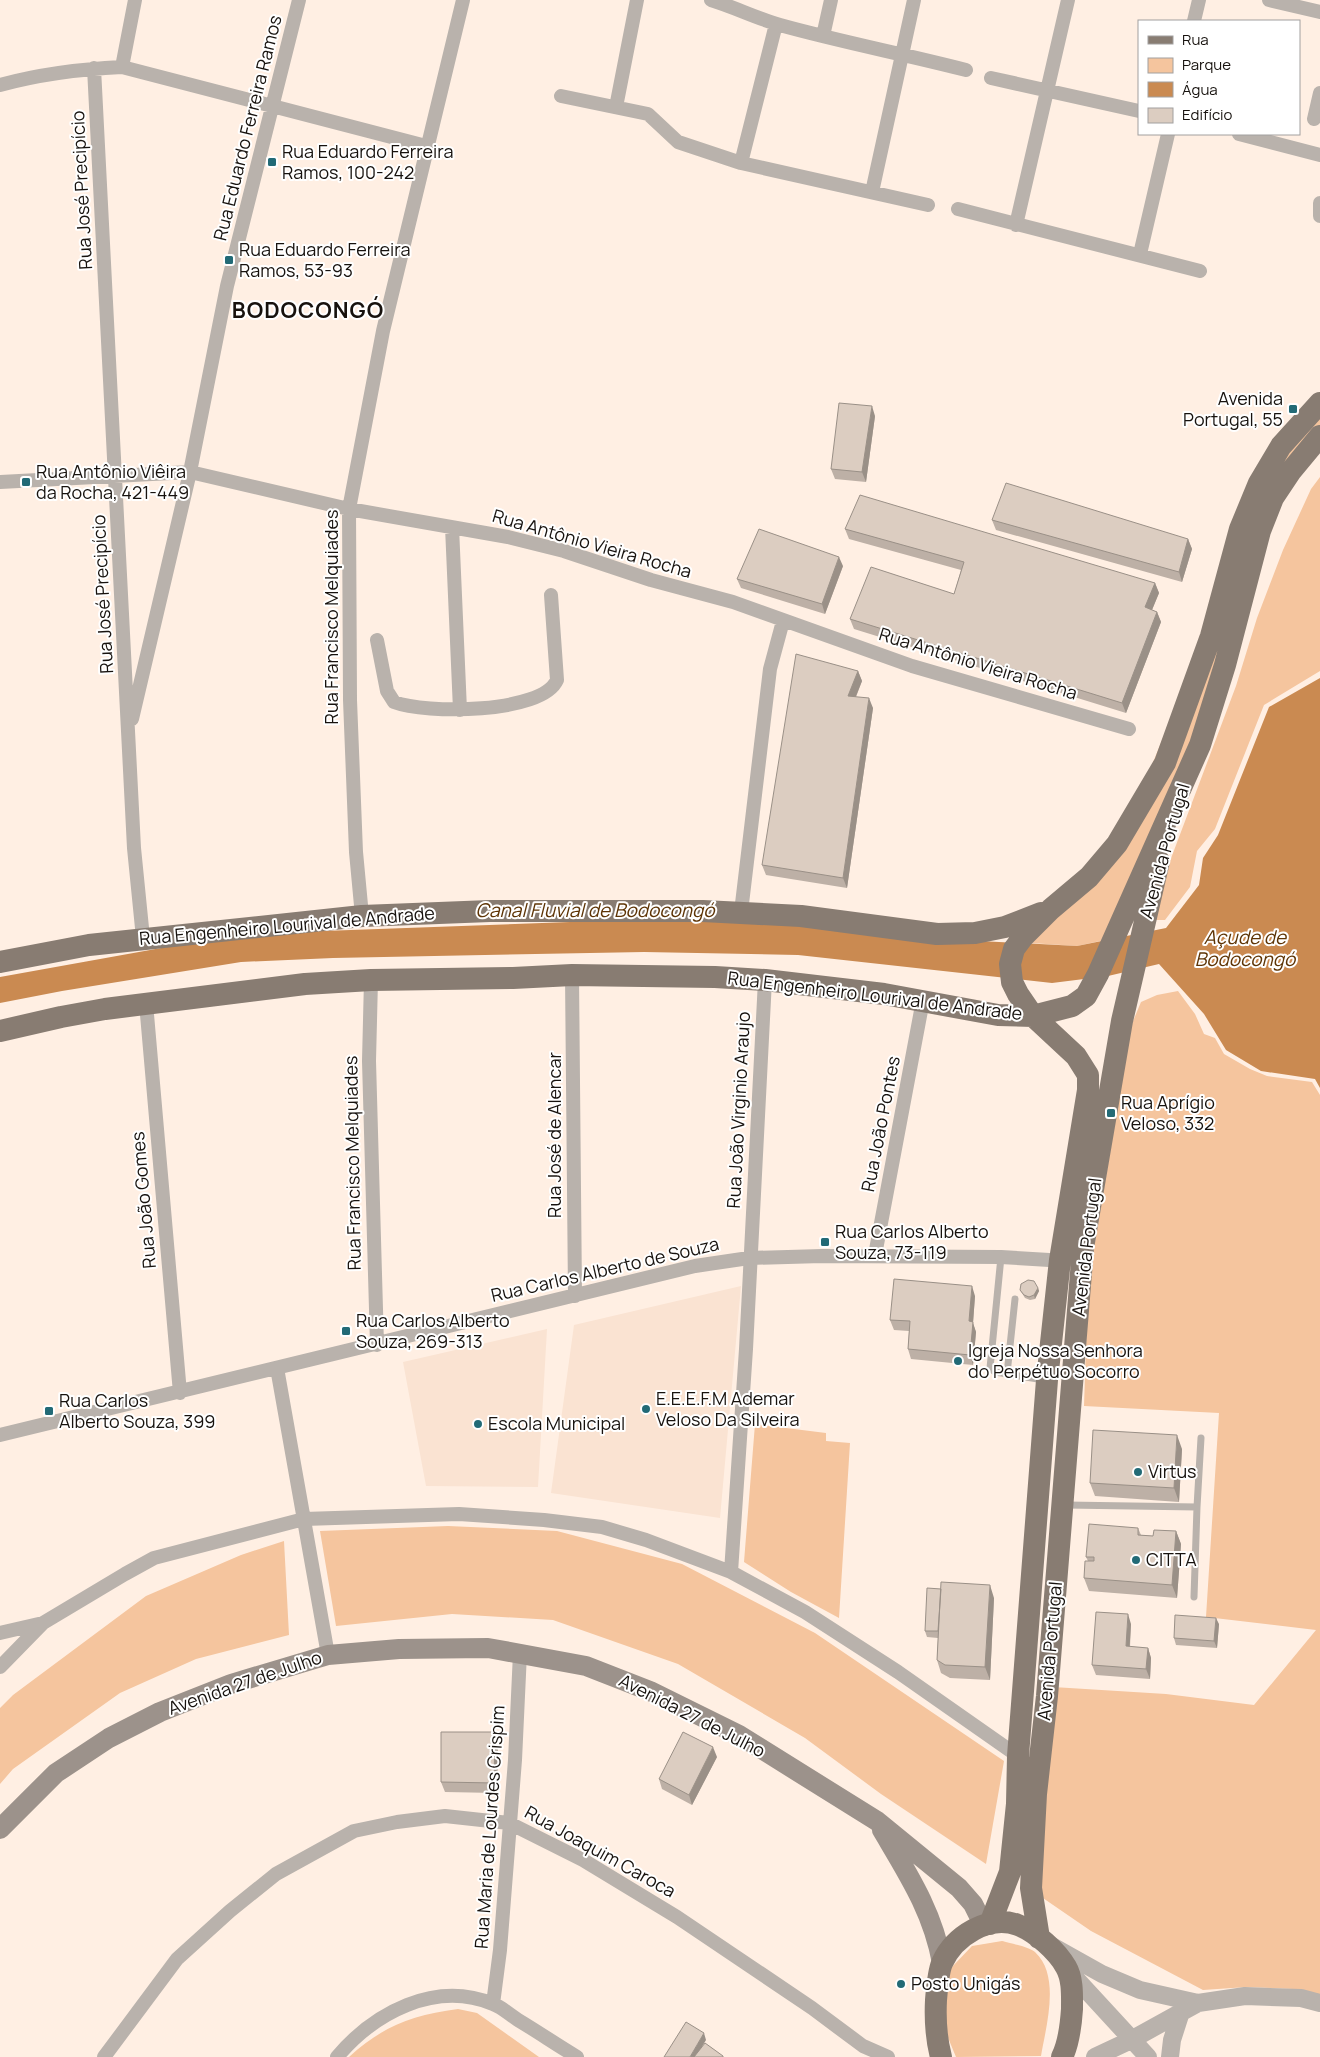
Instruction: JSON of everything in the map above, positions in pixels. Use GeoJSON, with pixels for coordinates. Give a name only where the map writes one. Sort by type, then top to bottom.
{"type":"FeatureCollection","features":[{"type":"Feature","properties":{"kind":"main road","name":"Avenida Portugal"},"geometry":{"type":"LineString","coordinates":[[1044,1942],[1031,1888],[1026,1799],[1018,1756],[1047,1380],[1060,1260],[1088,1090],[1088,1075],[1076,1056],[1033,1016],[1012,982],[1010,964],[1014,949],[1023,937],[1051,909],[1089,877],[1117,844],[1166,763],[1211,636],[1240,529],[1259,483],[1281,446],[1320,403]]}},
{"type":"Feature","properties":{"kind":"main road","name":"Avenida Portugal"},"geometry":{"type":"LineString","coordinates":[[1033,1016],[1072,1006],[1086,996],[1200,745],[1225,665],[1260,531],[1274,498],[1291,471],[1320,436]]}},
{"type":"Feature","properties":{"kind":"main road","name":"Avenida Portugal"},"geometry":{"type":"LineString","coordinates":[[987,1925],[1006,1887],[1047,1696],[1082,1265],[1122,1021],[1159,862],[1187,775]]}},
{"type":"Feature","properties":{"kind":"main road","name":"Rua Engenheiro Lourival de Andrade"},"geometry":{"type":"LineString","coordinates":[[0,962],[89,944],[362,916],[500,911],[741,912],[801,916],[937,934],[975,932],[1005,927],[1051,909]]}},
{"type":"Feature","properties":{"kind":"main road","name":"Rua Engenheiro Lourival de Andrade"},"geometry":{"type":"LineString","coordinates":[[0,1031],[61,1017],[146,1003],[305,984],[371,980],[514,978],[572,974],[765,980],[924,1000],[998,1016],[1033,1016]]}},
{"type":"Feature","properties":{"kind":"main road","name":"Avenida 27 de Julho"},"geometry":{"type":"LineString","coordinates":[[0,1828],[56,1774],[109,1738],[160,1712],[231,1684],[328,1655],[409,1649],[488,1648],[586,1666],[650,1691],[739,1735],[877,1821],[959,1888],[973,1904],[987,1925]]}},
{"type":"Feature","properties":{"kind":"main road","name":"Avenida 27 de Julho"},"geometry":{"type":"LineString","coordinates":[[877,1821],[920,1894],[938,1937],[942,1963]]}},
{"type":"Feature","properties":{"kind":"main road"},"geometry":{"type":"LineString","coordinates":[[941,2057],[936,2041],[936,2014],[937,1992],[942,1963],[960,1938],[987,1925],[1003,1923],[1018,1925],[1044,1942],[1067,1969],[1072,1993],[1071,2022],[1062,2057]]}},
{"type":"Feature","properties":{"kind":"street"},"geometry":{"type":"LineString","coordinates":[[122,67],[135,0]]}},
{"type":"Feature","properties":{"kind":"street","name":"Rua Eduardo Ferreira Ramos"},"geometry":{"type":"LineString","coordinates":[[129,735],[190,472],[227,286],[299,0]]}},
{"type":"Feature","properties":{"kind":"street","name":"Rua Francisco Melquiades"},"geometry":{"type":"LineString","coordinates":[[362,916],[356,852],[350,709],[349,509],[383,330],[426,146],[463,0]]}},
{"type":"Feature","properties":{"kind":"street"},"geometry":{"type":"LineString","coordinates":[[616,108],[637,0]]}},
{"type":"Feature","properties":{"kind":"street"},"geometry":{"type":"LineString","coordinates":[[711,0],[776,24],[966,70]]}},
{"type":"Feature","properties":{"kind":"street"},"geometry":{"type":"LineString","coordinates":[[823,36],[831,0]]}},
{"type":"Feature","properties":{"kind":"street"},"geometry":{"type":"LineString","coordinates":[[872,192],[914,0]]}},
{"type":"Feature","properties":{"kind":"street"},"geometry":{"type":"LineString","coordinates":[[1016,224],[1068,0]]}},
{"type":"Feature","properties":{"kind":"street"},"geometry":{"type":"LineString","coordinates":[[1194,20],[1199,0]]}},
{"type":"Feature","properties":{"kind":"street"},"geometry":{"type":"LineString","coordinates":[[1269,0],[1320,12]]}},
{"type":"Feature","properties":{"kind":"street"},"geometry":{"type":"LineString","coordinates":[[741,163],[776,24]]}},
{"type":"Feature","properties":{"kind":"street"},"geometry":{"type":"LineString","coordinates":[[0,85],[22,79],[94,68],[122,67],[426,146]]}},
{"type":"Feature","properties":{"kind":"street","name":"Rua José Precipício"},"geometry":{"type":"LineString","coordinates":[[94,68],[134,848],[143,938]]}},
{"type":"Feature","properties":{"kind":"street"},"geometry":{"type":"LineString","coordinates":[[991,78],[1138,111]]}},
{"type":"Feature","properties":{"kind":"street"},"geometry":{"type":"LineString","coordinates":[[1314,119],[1320,94]]}},
{"type":"Feature","properties":{"kind":"street"},"geometry":{"type":"LineString","coordinates":[[561,96],[616,108],[637,110],[648,114],[678,142],[741,163],[928,205]]}},
{"type":"Feature","properties":{"kind":"street"},"geometry":{"type":"LineString","coordinates":[[1140,254],[1168,135]]}},
{"type":"Feature","properties":{"kind":"street"},"geometry":{"type":"LineString","coordinates":[[1243,135],[1320,155]]}},
{"type":"Feature","properties":{"kind":"street"},"geometry":{"type":"LineString","coordinates":[[1320,202],[1320,216]]}},
{"type":"Feature","properties":{"kind":"street"},"geometry":{"type":"LineString","coordinates":[[958,209],[1140,254],[1200,271]]}},
{"type":"Feature","properties":{"kind":"street","name":"Rua Antônio Vieira Rocha"},"geometry":{"type":"LineString","coordinates":[[0,482],[190,472],[349,509],[508,537],[564,551],[651,580],[733,602],[912,666],[1129,729]]}},
{"type":"Feature","properties":{"kind":"street"},"geometry":{"type":"LineString","coordinates":[[452,527],[460,710]]}},
{"type":"Feature","properties":{"kind":"street"},"geometry":{"type":"LineString","coordinates":[[377,640],[387,691],[394,702],[422,709],[460,710],[525,701],[554,688],[557,680],[558,669],[551,595]]}},
{"type":"Feature","properties":{"kind":"street"},"geometry":{"type":"LineString","coordinates":[[741,912],[770,669],[783,621]]}},
{"type":"Feature","properties":{"kind":"street","name":"Rua José de Alencar"},"geometry":{"type":"LineString","coordinates":[[572,974],[574,1296]]}},
{"type":"Feature","properties":{"kind":"street","name":"Rua Francisco Melquiades"},"geometry":{"type":"LineString","coordinates":[[371,980],[369,1061],[377,1345]]}},
{"type":"Feature","properties":{"kind":"street","name":"Rua João Virginio Araujo"},"geometry":{"type":"LineString","coordinates":[[731,1572],[745,1359],[765,980]]}},
{"type":"Feature","properties":{"kind":"street","name":"Rua João Pontes"},"geometry":{"type":"LineString","coordinates":[[876,1255],[924,1000]]}},
{"type":"Feature","properties":{"kind":"street","name":"Rua João Gomes"},"geometry":{"type":"LineString","coordinates":[[146,1003],[180,1393]]}},
{"type":"Feature","properties":{"kind":"street","name":"Rua Carlos Alberto de Souza"},"geometry":{"type":"LineString","coordinates":[[0,1435],[180,1393],[695,1266],[749,1258],[876,1255],[1001,1257],[1060,1260],[1082,1265]]}},
{"type":"Feature","properties":{"kind":"street"},"geometry":{"type":"LineString","coordinates":[[277,1368],[328,1655]]}},
{"type":"Feature","properties":{"kind":"street"},"geometry":{"type":"LineString","coordinates":[[0,1667],[44,1623],[154,1558],[304,1519],[459,1514],[544,1520],[602,1527],[646,1540],[731,1572],[813,1617],[898,1672],[1018,1756]]}},
{"type":"Feature","properties":{"kind":"street"},"geometry":{"type":"LineString","coordinates":[[0,1633],[44,1623]]}},
{"type":"Feature","properties":{"kind":"street","name":"Rua Maria de Lourdes Crispim"},"geometry":{"type":"LineString","coordinates":[[493,2004],[500,1950],[518,1711],[520,1654]]}},
{"type":"Feature","properties":{"kind":"street","name":"Rua Joaquim Caroca"},"geometry":{"type":"LineString","coordinates":[[104,2057],[177,1959],[230,1911],[276,1874],[354,1831],[396,1822],[445,1816],[509,1823],[583,1860],[677,1917],[812,2008],[864,2046],[888,2057]]}},
{"type":"Feature","properties":{"kind":"street"},"geometry":{"type":"LineString","coordinates":[[1044,1942],[1102,1974],[1140,1990],[1198,2002],[1245,1996],[1301,1998],[1320,2003]]}},
{"type":"Feature","properties":{"kind":"street"},"geometry":{"type":"LineString","coordinates":[[1067,1969],[1148,2057]]}},
{"type":"Feature","properties":{"kind":"street"},"geometry":{"type":"LineString","coordinates":[[337,2057],[369,2025],[399,2008],[424,1999],[461,1995],[493,2004],[577,2057]]}},
{"type":"Feature","properties":{"kind":"street"},"geometry":{"type":"LineString","coordinates":[[1095,2057],[1132,2040],[1198,2002]]}},
{"type":"Feature","properties":{"kind":"street"},"geometry":{"type":"LineString","coordinates":[[1170,2057],[1172,2040],[1181,2012]]}},
{"type":"Feature","properties":{"kind":"lane"},"geometry":{"type":"LineString","coordinates":[[1001,1257],[990,1368],[995,1372],[1047,1380]]}},
{"type":"Feature","properties":{"kind":"lane"},"geometry":{"type":"LineString","coordinates":[[1007,1374],[1015,1299]]}},
{"type":"Feature","properties":{"kind":"lane"},"geometry":{"type":"LineString","coordinates":[[1194,1597],[1201,1438]]}},
{"type":"Feature","properties":{"kind":"lane"},"geometry":{"type":"LineString","coordinates":[[1063,1504],[1197,1507]]}},
{"type":"Feature","properties":{"kind":"shaded area","name":"E.E.E.F.M Ademar Veloso Da Silveira"},"geometry":{"type":"Polygon","coordinates":[[[741,1286],[720,1518],[551,1493],[574,1325],[741,1286]]]}},
{"type":"Feature","properties":{"kind":"shaded area","name":"Escola Municipal"},"geometry":{"type":"Polygon","coordinates":[[[547,1329],[538,1487],[426,1486],[403,1362],[547,1329]]]}},
{"type":"Feature","properties":{"kind":"green space"},"geometry":{"type":"Polygon","coordinates":[[[1320,414],[1320,433],[1291,465],[1210,706],[1105,940],[1077,946],[1030,943],[1115,856],[1268,479],[1320,414]]]}},
{"type":"Feature","properties":{"kind":"green space"},"geometry":{"type":"Polygon","coordinates":[[[1320,477],[1320,671],[1264,705],[1215,829],[1197,851],[1190,887],[1165,920],[1155,920],[1170,861],[1236,686],[1257,618],[1283,550],[1311,489],[1320,477]]]}},
{"type":"Feature","properties":{"kind":"green space"},"geometry":{"type":"Polygon","coordinates":[[[1178,991],[1195,1014],[1204,1034],[1215,1038],[1224,1054],[1250,1069],[1267,1076],[1312,1082],[1320,1095],[1320,1998],[1293,1989],[1247,1987],[1203,1990],[1091,1931],[1040,1896],[1053,1687],[1166,1694],[1254,1705],[1316,1630],[1206,1617],[1219,1413],[1084,1406],[1088,1284],[1131,1026],[1141,1002],[1157,995],[1178,991]]]}},
{"type":"Feature","properties":{"kind":"green space"},"geometry":{"type":"Polygon","coordinates":[[[755,1424],[826,1433],[826,1441],[850,1443],[839,1618],[791,1592],[744,1562],[755,1424]]]}},
{"type":"Feature","properties":{"kind":"green space"},"geometry":{"type":"Polygon","coordinates":[[[448,1526],[557,1531],[682,1564],[815,1633],[1004,1761],[986,1864],[881,1794],[805,1738],[678,1664],[553,1620],[452,1614],[336,1626],[320,1531],[448,1526]]]}},
{"type":"Feature","properties":{"kind":"green space"},"geometry":{"type":"Polygon","coordinates":[[[284,1541],[289,1635],[196,1659],[120,1693],[13,1769],[0,1784],[0,1708],[13,1695],[146,1596],[241,1555],[284,1541]]]}},
{"type":"Feature","properties":{"kind":"green space"},"geometry":{"type":"Polygon","coordinates":[[[1002,1941],[1035,1952],[1043,1962],[1048,1974],[1050,2002],[1041,2056],[956,2057],[944,2028],[945,1986],[951,1968],[972,1946],[1002,1941]]]}},
{"type":"Feature","properties":{"kind":"green space"},"geometry":{"type":"Polygon","coordinates":[[[458,2009],[477,2013],[539,2057],[349,2057],[374,2037],[399,2024],[426,2015],[458,2009]]]}},
{"type":"Feature","properties":{"kind":"water","name":"Açude de Bodocongó"},"geometry":{"type":"Polygon","coordinates":[[[1320,678],[1320,1088],[1315,1079],[1261,1071],[1226,1050],[1204,1014],[1159,964],[1108,976],[1052,983],[798,955],[644,952],[333,958],[241,962],[0,1003],[0,977],[239,934],[652,919],[803,923],[980,941],[1077,946],[1166,928],[1199,885],[1203,858],[1218,835],[1269,707],[1320,678]]]}},
{"type":"Feature","properties":{"kind":"building"},"geometry":{"type":"Polygon","coordinates":[[[839,403],[872,406],[862,472],[831,469],[839,403]]]}},
{"type":"Feature","properties":{"kind":"building"},"geometry":{"type":"Polygon","coordinates":[[[1006,483],[1188,539],[1179,572],[992,520],[1006,483]]]}},
{"type":"Feature","properties":{"kind":"building"},"geometry":{"type":"Polygon","coordinates":[[[860,495],[1155,583],[1145,607],[1157,612],[1122,703],[850,619],[871,567],[954,594],[964,562],[845,529],[860,495]]]}},
{"type":"Feature","properties":{"kind":"building"},"geometry":{"type":"Polygon","coordinates":[[[759,529],[839,557],[822,604],[737,579],[759,529]]]}},
{"type":"Feature","properties":{"kind":"building"},"geometry":{"type":"Polygon","coordinates":[[[796,654],[858,671],[848,696],[869,698],[843,878],[762,865],[796,654]]]}},
{"type":"Feature","properties":{"kind":"building"},"geometry":{"type":"Polygon","coordinates":[[[894,1279],[972,1286],[969,1321],[973,1322],[970,1355],[908,1349],[910,1321],[890,1320],[894,1279]]]}},
{"type":"Feature","properties":{"kind":"building"},"geometry":{"type":"Polygon","coordinates":[[[1028,1280],[1034,1281],[1038,1288],[1034,1295],[1029,1297],[1020,1290],[1021,1284],[1028,1280]]]}},
{"type":"Feature","properties":{"kind":"building","name":"Virtus"},"geometry":{"type":"Polygon","coordinates":[[[1093,1430],[1177,1435],[1174,1488],[1090,1483],[1093,1430]]]}},
{"type":"Feature","properties":{"kind":"building","name":"CITTA"},"geometry":{"type":"Polygon","coordinates":[[[1089,1524],[1138,1528],[1138,1535],[1153,1536],[1154,1530],[1176,1531],[1172,1585],[1084,1578],[1085,1561],[1094,1561],[1094,1557],[1086,1557],[1089,1524]]]}},
{"type":"Feature","properties":{"kind":"building"},"geometry":{"type":"Polygon","coordinates":[[[941,1582],[990,1585],[985,1667],[945,1665],[937,1660],[941,1582]]]}},
{"type":"Feature","properties":{"kind":"building"},"geometry":{"type":"Polygon","coordinates":[[[927,1588],[941,1589],[938,1631],[925,1631],[927,1588]]]}},
{"type":"Feature","properties":{"kind":"building"},"geometry":{"type":"Polygon","coordinates":[[[1096,1612],[1128,1614],[1126,1646],[1148,1648],[1146,1669],[1092,1665],[1096,1612]]]}},
{"type":"Feature","properties":{"kind":"building"},"geometry":{"type":"Polygon","coordinates":[[[1175,1615],[1216,1618],[1214,1641],[1174,1638],[1175,1615]]]}},
{"type":"Feature","properties":{"kind":"building"},"geometry":{"type":"Polygon","coordinates":[[[441,1732],[495,1732],[494,1783],[441,1782],[441,1732]]]}},
{"type":"Feature","properties":{"kind":"building"},"geometry":{"type":"Polygon","coordinates":[[[683,1732],[713,1747],[689,1795],[659,1779],[683,1732]]]}},
{"type":"Feature","properties":{"kind":"building"},"geometry":{"type":"Polygon","coordinates":[[[686,2022],[704,2033],[690,2057],[664,2057],[686,2022]]]}},
{"type":"Feature","properties":{"kind":"building"},"geometry":{"type":"Polygon","coordinates":[[[705,2043],[723,2056],[723,2057],[694,2057],[705,2043]]]}},
{"type":"Feature","properties":{"kind":"place","name":"Rua Eduardo Ferreira Ramos, 100-242"},"geometry":{"type":"Point","coordinates":[272,162]}},
{"type":"Feature","properties":{"kind":"place","name":"Rua Eduardo Ferreira Ramos, 53-93"},"geometry":{"type":"Point","coordinates":[229,260]}},
{"type":"Feature","properties":{"kind":"place","name":"Avenida Portugal, 55"},"geometry":{"type":"Point","coordinates":[1293,409]}},
{"type":"Feature","properties":{"kind":"place","name":"Rua Antônio Viêira da Rocha, 421-449"},"geometry":{"type":"Point","coordinates":[26,482]}},
{"type":"Feature","properties":{"kind":"place","name":"Rua Aprígio Veloso, 332"},"geometry":{"type":"Point","coordinates":[1111,1113]}},
{"type":"Feature","properties":{"kind":"place","name":"Rua Carlos Alberto Souza, 73-119"},"geometry":{"type":"Point","coordinates":[825,1242]}},
{"type":"Feature","properties":{"kind":"place","name":"Rua Carlos Alberto Souza, 269-313"},"geometry":{"type":"Point","coordinates":[346,1331]}},
{"type":"Feature","properties":{"kind":"place","name":"Igreja Nossa Senhora do Perpétuo Socorro"},"geometry":{"type":"Point","coordinates":[958,1361]}},
{"type":"Feature","properties":{"kind":"place","name":"E.E.E.F.M Ademar Veloso Da Silveira"},"geometry":{"type":"Point","coordinates":[646,1409]}},
{"type":"Feature","properties":{"kind":"place","name":"Rua Carlos Alberto Souza, 399"},"geometry":{"type":"Point","coordinates":[49,1411]}},
{"type":"Feature","properties":{"kind":"place","name":"Escola Municipal"},"geometry":{"type":"Point","coordinates":[478,1424]}},
{"type":"Feature","properties":{"kind":"place","name":"Virtus"},"geometry":{"type":"Point","coordinates":[1138,1472]}},
{"type":"Feature","properties":{"kind":"place","name":"CITTA"},"geometry":{"type":"Point","coordinates":[1136,1560]}},
{"type":"Feature","properties":{"kind":"place","name":"Posto Unigás"},"geometry":{"type":"Point","coordinates":[901,1984]}},
{"type":"Feature","properties":{"kind":"district","name":"BODOCONGÓ"},"geometry":{"type":"Point","coordinates":[308,310]}},
{"type":"Feature","properties":{"kind":"water label","name":"Canal Fluvial de Bodocongó"},"geometry":{"type":"Point","coordinates":[595,910]}}]}
